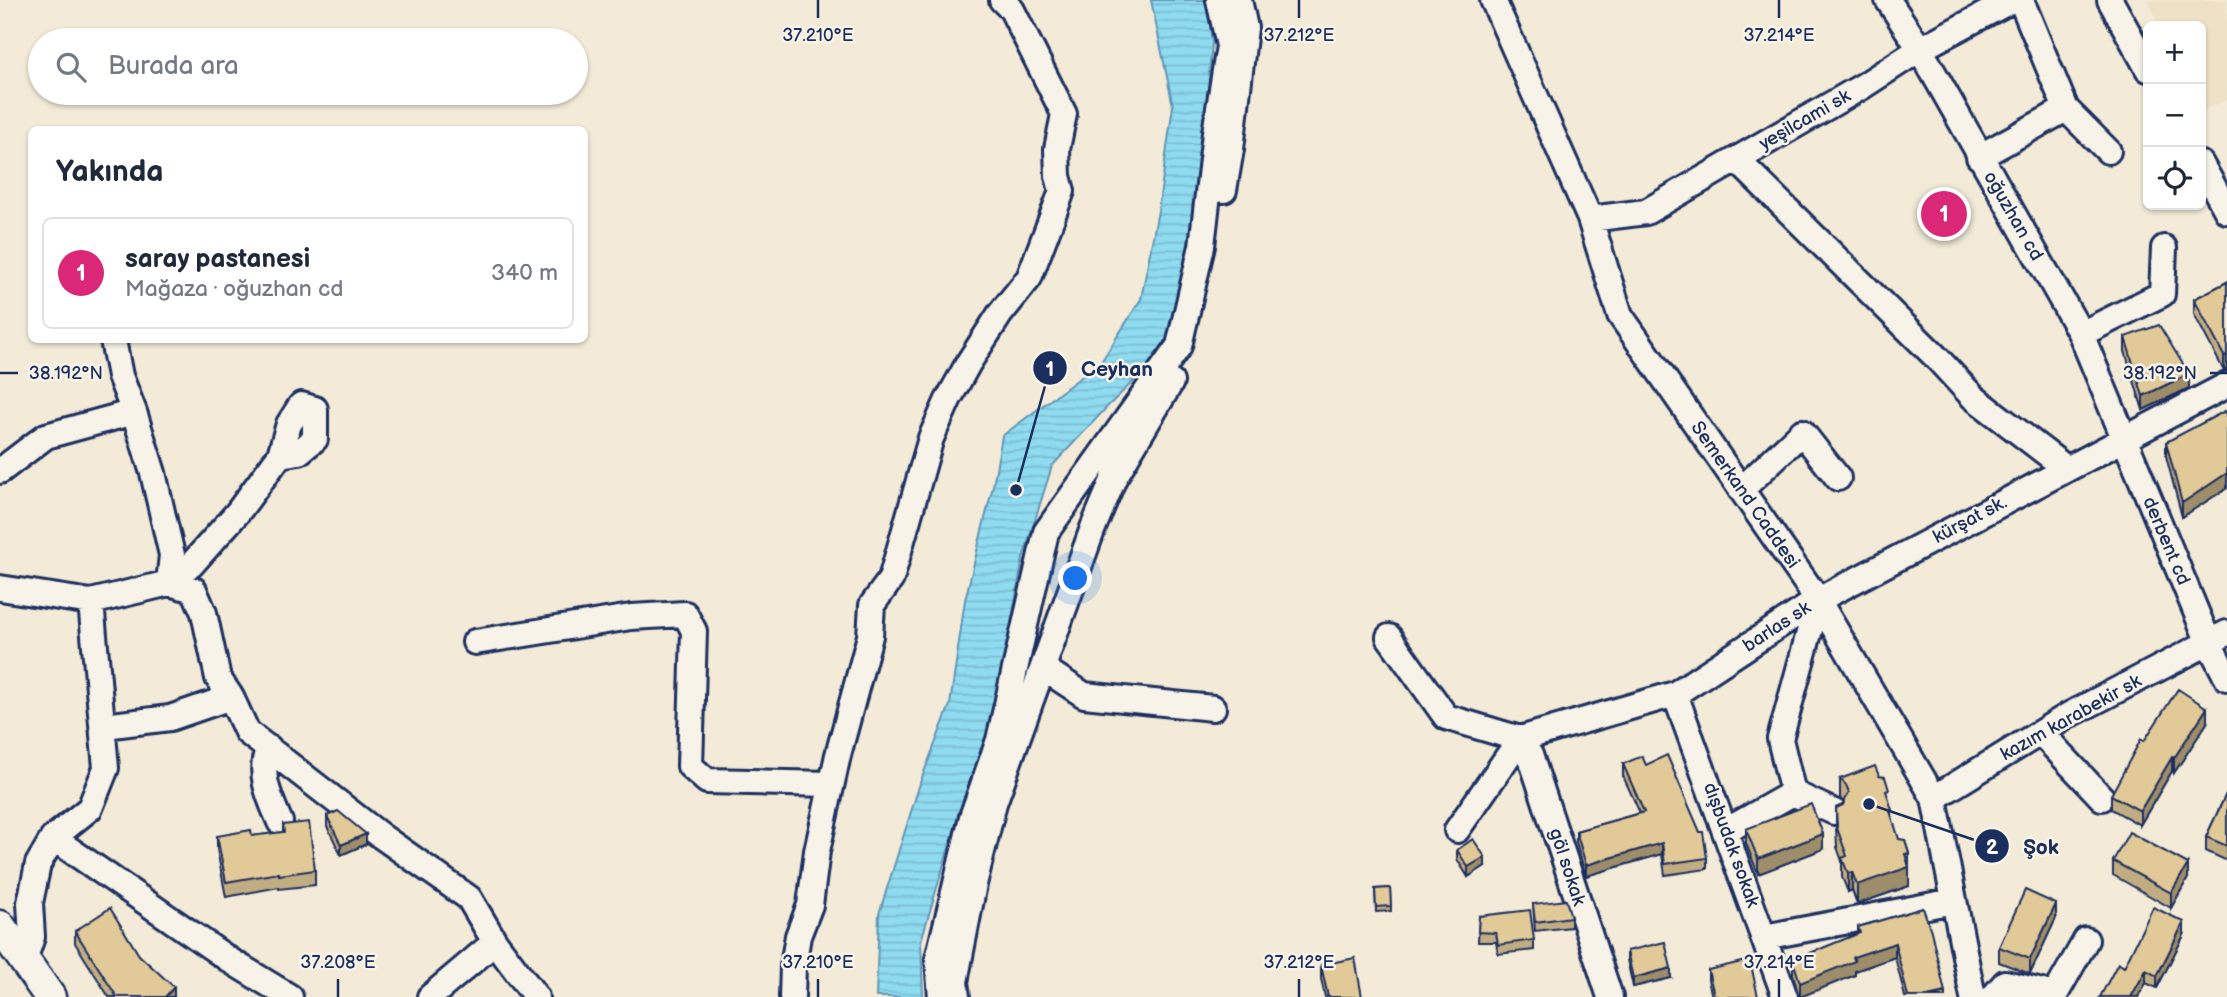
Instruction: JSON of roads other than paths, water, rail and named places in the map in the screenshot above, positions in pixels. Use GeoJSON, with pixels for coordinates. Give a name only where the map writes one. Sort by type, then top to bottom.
{"type":"FeatureCollection","features":[{"type":"Feature","properties":{"kind":"main road"},"geometry":{"type":"LineString","coordinates":[[0,926],[24,960],[42,995]]}},
{"type":"Feature","properties":{"kind":"street"},"geometry":{"type":"LineString","coordinates":[[792,997],[798,936],[810,905],[817,851],[831,784],[870,636],[872,605],[891,579],[931,438],[969,362],[1000,314],[1029,278],[1062,191],[1058,176],[1057,149],[1064,114],[1012,10],[1002,0]]}},
{"type":"Feature","properties":{"kind":"street"},"geometry":{"type":"LineString","coordinates":[[941,997],[938,959],[972,817],[999,740],[1046,532],[1179,346],[1202,246],[1215,133],[1229,46],[1219,0]]}},
{"type":"Feature","properties":{"kind":"street"},"geometry":{"type":"LineString","coordinates":[[957,997],[955,982],[974,884],[991,817],[1042,668],[1114,478],[1184,363],[1206,293],[1233,135],[1245,29],[1239,0]]}},
{"type":"Feature","properties":{"kind":"street","name":"Semerkand Caddesi"},"geometry":{"type":"LineString","coordinates":[[1493,0],[1590,219],[1620,315],[1818,600],[1934,798],[1973,997]]}},
{"type":"Feature","properties":{"kind":"street","name":"oğuzhan cd"},"geometry":{"type":"LineString","coordinates":[[1888,0],[1920,50],[2081,334],[2123,439]]}},
{"type":"Feature","properties":{"kind":"street","name":"yeşilcami sk"},"geometry":{"type":"LineString","coordinates":[[1590,219],[1646,212],[1920,50],[2012,0]]}},
{"type":"Feature","properties":{"kind":"street"},"geometry":{"type":"LineString","coordinates":[[2021,0],[2066,109],[2108,151]]}},
{"type":"Feature","properties":{"kind":"street"},"geometry":{"type":"LineString","coordinates":[[2110,0],[2143,60]]}},
{"type":"Feature","properties":{"kind":"street"},"geometry":{"type":"LineString","coordinates":[[1979,157],[2066,109]]}},
{"type":"Feature","properties":{"kind":"street"},"geometry":{"type":"LineString","coordinates":[[1737,160],[1936,356],[1973,397],[2067,469]]}},
{"type":"Feature","properties":{"kind":"street"},"geometry":{"type":"LineString","coordinates":[[2206,173],[2227,211]]}},
{"type":"Feature","properties":{"kind":"street"},"geometry":{"type":"LineString","coordinates":[[2081,334],[2162,294],[2164,248]]}},
{"type":"Feature","properties":{"kind":"street"},"geometry":{"type":"LineString","coordinates":[[114,343],[120,376],[153,474],[172,555],[169,578]]}},
{"type":"Feature","properties":{"kind":"street","name":"kürşat sk."},"geometry":{"type":"LineString","coordinates":[[1818,600],[2227,385]]}},
{"type":"Feature","properties":{"kind":"street"},"geometry":{"type":"LineString","coordinates":[[0,471],[46,436],[134,412]]}},
{"type":"Feature","properties":{"kind":"street"},"geometry":{"type":"LineString","coordinates":[[1741,490],[1802,432],[1838,478]]}},
{"type":"Feature","properties":{"kind":"street","name":"derbent cd"},"geometry":{"type":"LineString","coordinates":[[2123,439],[2218,638],[2227,678]]}},
{"type":"Feature","properties":{"kind":"street"},"geometry":{"type":"LineString","coordinates":[[0,588],[91,602],[169,578],[191,565],[238,512],[280,455]]}},
{"type":"Feature","properties":{"kind":"street"},"geometry":{"type":"LineString","coordinates":[[169,578],[194,590],[204,613],[218,678],[247,732],[380,836],[469,898],[495,942],[536,997]]}},
{"type":"Feature","properties":{"kind":"street","name":"barlas sk"},"geometry":{"type":"LineString","coordinates":[[1520,739],[1675,694],[1818,600]]}},
{"type":"Feature","properties":{"kind":"street","name":"barlas sk"},"geometry":{"type":"LineString","coordinates":[[1793,793],[1780,738],[1818,600]]}},
{"type":"Feature","properties":{"kind":"street"},"geometry":{"type":"LineString","coordinates":[[24,960],[32,937],[30,903],[38,864],[53,838],[90,808],[106,768],[91,602]]}},
{"type":"Feature","properties":{"kind":"street"},"geometry":{"type":"LineString","coordinates":[[475,642],[631,617],[685,614],[694,631],[690,766],[707,781],[831,784]]}},
{"type":"Feature","properties":{"kind":"street"},"geometry":{"type":"LineString","coordinates":[[1390,637],[1446,717],[1520,739],[1457,830]]}},
{"type":"Feature","properties":{"kind":"street","name":"kazım karabekir sk"},"geometry":{"type":"LineString","coordinates":[[1934,798],[2069,715],[2218,638]]}},
{"type":"Feature","properties":{"kind":"street"},"geometry":{"type":"LineString","coordinates":[[1042,668],[1084,695],[1213,708]]}},
{"type":"Feature","properties":{"kind":"street","name":"dışbudak sokak"},"geometry":{"type":"LineString","coordinates":[[1675,694],[1785,997]]}},
{"type":"Feature","properties":{"kind":"street"},"geometry":{"type":"LineString","coordinates":[[104,726],[170,718],[231,698]]}},
{"type":"Feature","properties":{"kind":"street"},"geometry":{"type":"LineString","coordinates":[[2041,733],[2102,798]]}},
{"type":"Feature","properties":{"kind":"street","name":"göl sokak"},"geometry":{"type":"LineString","coordinates":[[1520,739],[1530,755],[1610,997]]}},
{"type":"Feature","properties":{"kind":"street"},"geometry":{"type":"LineString","coordinates":[[269,748],[263,759],[266,789],[280,822]]}},
{"type":"Feature","properties":{"kind":"street"},"geometry":{"type":"LineString","coordinates":[[1726,831],[1793,793],[1834,812]]}},
{"type":"Feature","properties":{"kind":"street"},"geometry":{"type":"LineString","coordinates":[[53,838],[231,961],[290,997]]}},
{"type":"Feature","properties":{"kind":"street"},"geometry":{"type":"LineString","coordinates":[[1764,937],[1954,901]]}},
{"type":"Feature","properties":{"kind":"street"},"geometry":{"type":"LineString","coordinates":[[1993,997],[2005,983],[2056,996],[2086,940]]}},
{"type":"Feature","properties":{"kind":"street"},"geometry":{"type":"LineString","coordinates":[[429,997],[495,942]]}},
{"type":"Feature","properties":{"kind":"water"},"geometry":{"type":"Polygon","coordinates":[[[1151,0],[1207,0],[1212,42],[1193,257],[1170,346],[1109,405],[1052,466],[1023,558],[987,756],[955,827],[921,941],[923,997],[876,997],[879,914],[921,780],[950,705],[965,600],[993,486],[1002,436],[1101,362],[1141,299],[1158,211],[1173,106],[1151,0]]]}},
{"type":"Feature","properties":{"kind":"place","name":"saray pastanesi"},"geometry":{"type":"Point","coordinates":[1944,214]}},
{"type":"Feature","properties":{"kind":"place","name":"Ceyhan"},"geometry":{"type":"Point","coordinates":[1016,490]}},
{"type":"Feature","properties":{"kind":"place","name":"Şok"},"geometry":{"type":"Point","coordinates":[1869,804]}}]}
